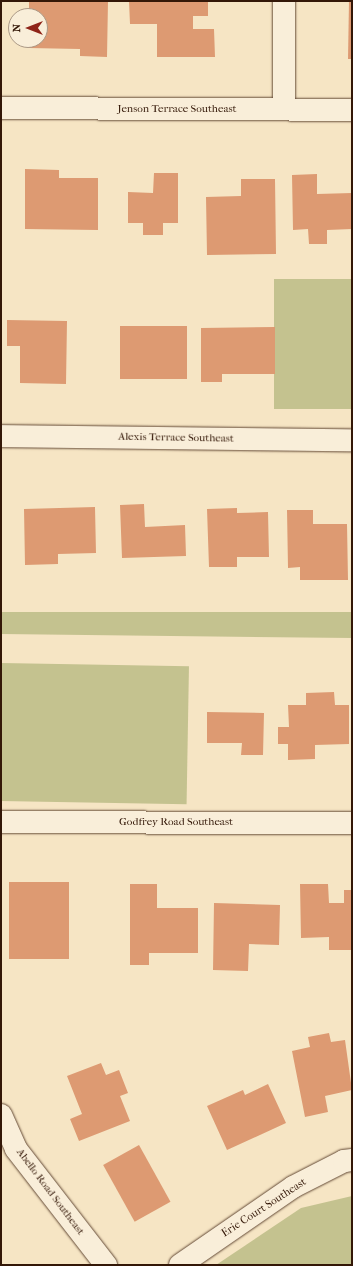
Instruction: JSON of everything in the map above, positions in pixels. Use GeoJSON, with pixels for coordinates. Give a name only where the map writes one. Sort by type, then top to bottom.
{"type":"FeatureCollection","features":[{"type":"Feature","properties":{"kind":"street"},"geometry":{"type":"LineString","coordinates":[[284,1],[284,109]]}},
{"type":"Feature","properties":{"kind":"street","name":"Jenson Terrace Southeast"},"geometry":{"type":"LineString","coordinates":[[1,108],[352,110]]}},
{"type":"Feature","properties":{"kind":"street","name":"Alexis Terrace Southeast"},"geometry":{"type":"LineString","coordinates":[[1,436],[352,440]]}},
{"type":"Feature","properties":{"kind":"street","name":"Godfrey Road Southeast"},"geometry":{"type":"LineString","coordinates":[[1,822],[352,823]]}},
{"type":"Feature","properties":{"kind":"street","name":"Abello Road Southeast"},"geometry":{"type":"LineString","coordinates":[[1,1115],[16,1149],[106,1265]]}},
{"type":"Feature","properties":{"kind":"street","name":"Erie Court Southeast"},"geometry":{"type":"LineString","coordinates":[[180,1265],[293,1187],[344,1161],[352,1160]]}},
{"type":"Feature","properties":{"kind":"shaded area"},"geometry":{"type":"Polygon","coordinates":[[[274,279],[352,279],[352,409],[274,409],[274,279]]]}},
{"type":"Feature","properties":{"kind":"shaded area"},"geometry":{"type":"Polygon","coordinates":[[[1,612],[352,612],[352,638],[1,634],[1,612]]]}},
{"type":"Feature","properties":{"kind":"shaded area"},"geometry":{"type":"Polygon","coordinates":[[[1,663],[189,666],[187,804],[1,801],[1,663]]]}},
{"type":"Feature","properties":{"kind":"shaded area"},"geometry":{"type":"Polygon","coordinates":[[[352,1196],[352,1265],[216,1265],[301,1208],[352,1196]]]}},
{"type":"Feature","properties":{"kind":"building"},"geometry":{"type":"Polygon","coordinates":[[[29,1],[108,1],[107,57],[80,56],[80,49],[29,48],[48,48],[48,8],[29,8],[29,1]]]}},
{"type":"Feature","properties":{"kind":"building"},"geometry":{"type":"Polygon","coordinates":[[[129,1],[208,1],[208,16],[193,16],[193,29],[214,29],[215,57],[157,57],[157,24],[130,24],[129,1]]]}},
{"type":"Feature","properties":{"kind":"building"},"geometry":{"type":"Polygon","coordinates":[[[349,1],[352,1],[352,59],[348,59],[349,1]]]}},
{"type":"Feature","properties":{"kind":"building"},"geometry":{"type":"Polygon","coordinates":[[[25,169],[59,170],[59,178],[98,178],[98,230],[25,229],[25,169]]]}},
{"type":"Feature","properties":{"kind":"building"},"geometry":{"type":"Polygon","coordinates":[[[154,173],[178,173],[178,223],[163,223],[163,235],[143,235],[143,223],[128,223],[128,192],[153,193],[154,173]]]}},
{"type":"Feature","properties":{"kind":"building"},"geometry":{"type":"Polygon","coordinates":[[[317,174],[317,194],[352,193],[352,229],[327,230],[327,244],[309,244],[308,229],[293,230],[292,175],[317,174]]]}},
{"type":"Feature","properties":{"kind":"building"},"geometry":{"type":"Polygon","coordinates":[[[241,179],[275,179],[276,254],[207,255],[206,197],[241,196],[241,179]]]}},
{"type":"Feature","properties":{"kind":"building"},"geometry":{"type":"Polygon","coordinates":[[[7,320],[67,321],[66,384],[20,383],[20,346],[7,346],[7,320]]]}},
{"type":"Feature","properties":{"kind":"building"},"geometry":{"type":"Polygon","coordinates":[[[120,326],[187,326],[187,379],[120,379],[120,326]]]}},
{"type":"Feature","properties":{"kind":"building"},"geometry":{"type":"Polygon","coordinates":[[[275,327],[275,374],[222,374],[222,382],[201,382],[201,328],[275,327]]]}},
{"type":"Feature","properties":{"kind":"building"},"geometry":{"type":"Polygon","coordinates":[[[144,504],[145,527],[185,525],[186,556],[122,558],[120,505],[144,504]]]}},
{"type":"Feature","properties":{"kind":"building"},"geometry":{"type":"Polygon","coordinates":[[[95,507],[96,553],[58,554],[58,564],[25,565],[24,509],[95,507]]]}},
{"type":"Feature","properties":{"kind":"building"},"geometry":{"type":"Polygon","coordinates":[[[237,508],[237,513],[268,512],[269,557],[237,557],[237,567],[209,567],[207,509],[237,508]]]}},
{"type":"Feature","properties":{"kind":"building"},"geometry":{"type":"Polygon","coordinates":[[[287,510],[313,510],[313,524],[347,524],[348,580],[300,580],[300,567],[288,568],[287,510]]]}},
{"type":"Feature","properties":{"kind":"building"},"geometry":{"type":"Polygon","coordinates":[[[334,692],[335,705],[349,705],[349,744],[315,745],[315,759],[288,760],[288,744],[278,744],[278,727],[289,727],[288,705],[306,705],[306,693],[334,692]]]}},
{"type":"Feature","properties":{"kind":"building"},"geometry":{"type":"Polygon","coordinates":[[[207,712],[264,713],[263,755],[241,755],[242,743],[207,743],[207,712]]]}},
{"type":"Feature","properties":{"kind":"building"},"geometry":{"type":"Polygon","coordinates":[[[9,882],[69,882],[69,959],[9,959],[9,882]]]}},
{"type":"Feature","properties":{"kind":"building"},"geometry":{"type":"Polygon","coordinates":[[[130,884],[157,884],[157,908],[198,908],[198,953],[149,953],[149,965],[130,965],[130,884]]]}},
{"type":"Feature","properties":{"kind":"building"},"geometry":{"type":"Polygon","coordinates":[[[300,884],[328,884],[329,903],[344,903],[344,890],[352,890],[352,950],[329,950],[329,937],[301,938],[300,884]]]}},
{"type":"Feature","properties":{"kind":"building"},"geometry":{"type":"Polygon","coordinates":[[[214,903],[280,905],[279,945],[249,944],[248,971],[213,970],[214,903]]]}},
{"type":"Feature","properties":{"kind":"building"},"geometry":{"type":"Polygon","coordinates":[[[329,1033],[331,1042],[345,1040],[352,1090],[325,1096],[328,1112],[305,1117],[292,1051],[310,1047],[308,1037],[329,1033]]]}},
{"type":"Feature","properties":{"kind":"building"},"geometry":{"type":"Polygon","coordinates":[[[101,1063],[106,1075],[119,1070],[128,1093],[120,1096],[130,1121],[79,1141],[70,1119],[82,1114],[67,1076],[101,1063]]]}},
{"type":"Feature","properties":{"kind":"building"},"geometry":{"type":"Polygon","coordinates":[[[268,1084],[286,1123],[227,1150],[207,1106],[243,1090],[245,1095],[268,1084]]]}},
{"type":"Feature","properties":{"kind":"building"},"geometry":{"type":"Polygon","coordinates":[[[139,1145],[171,1202],[135,1222],[103,1165],[139,1145]]]}}]}
